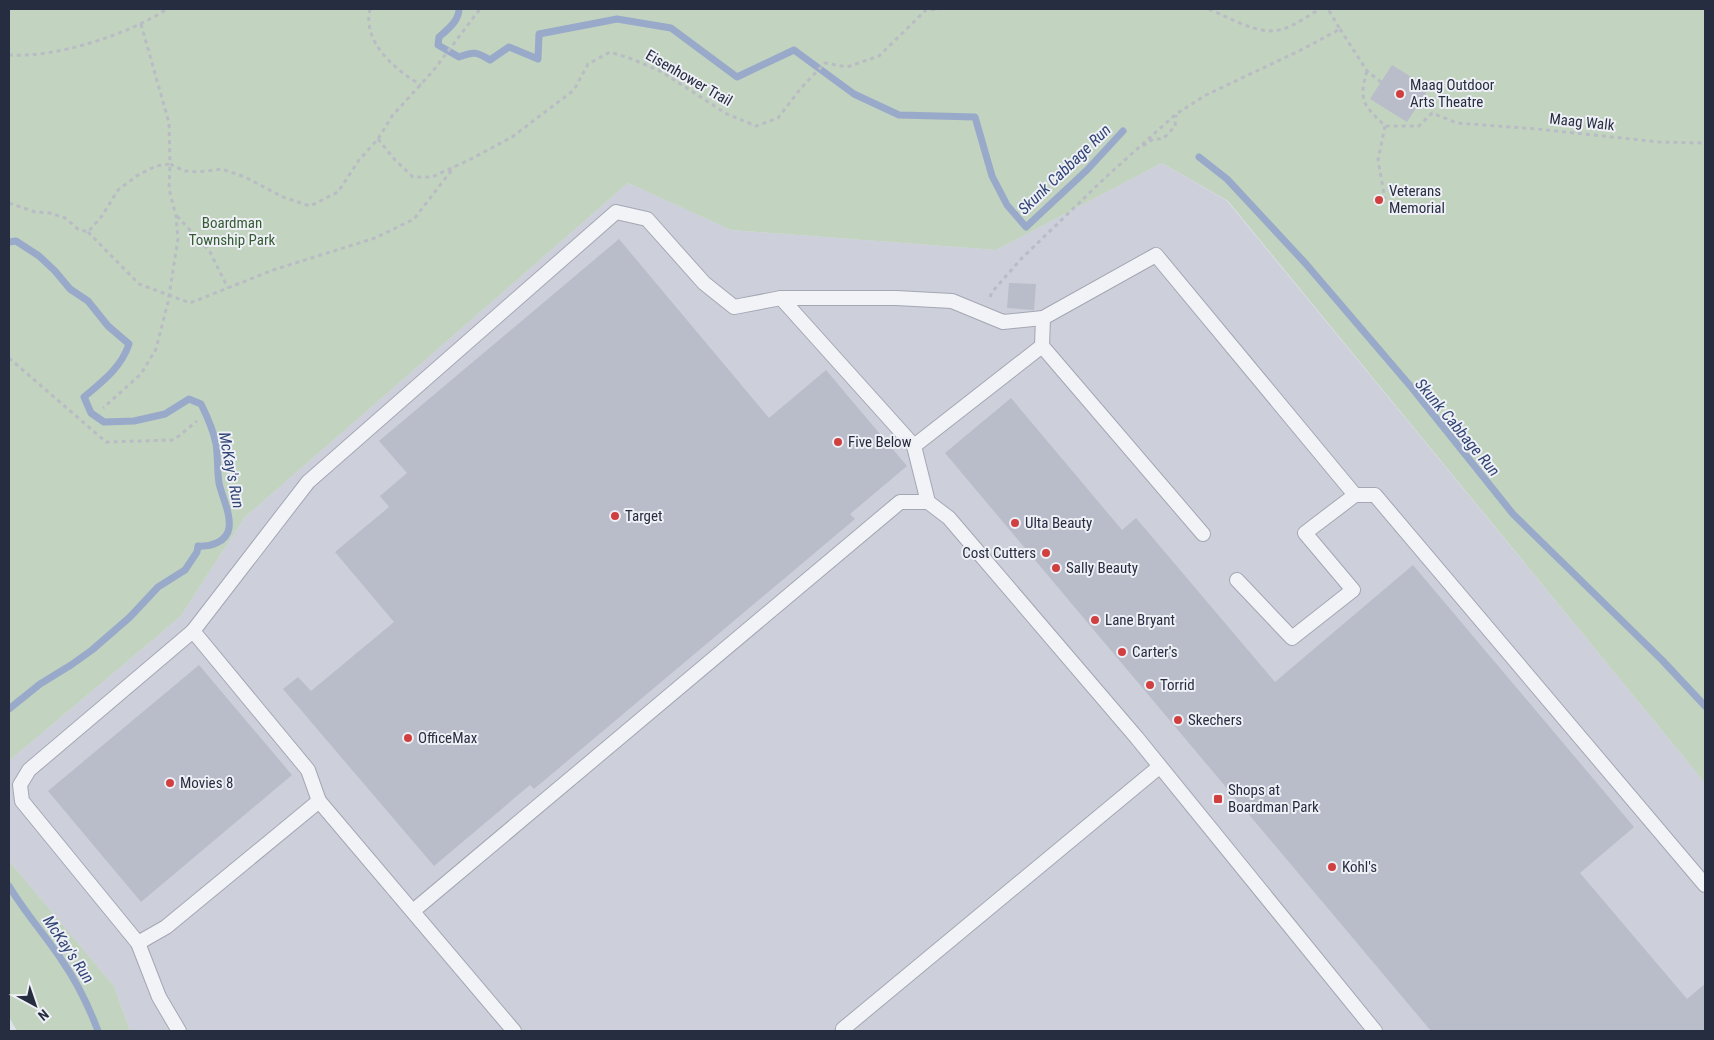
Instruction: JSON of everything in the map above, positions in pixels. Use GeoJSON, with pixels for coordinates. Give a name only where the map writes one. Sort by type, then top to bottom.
{"type":"FeatureCollection","features":[{"type":"Feature","properties":{"kind":"lane"},"geometry":{"type":"LineString","coordinates":[[179,1031],[160,997],[138,944],[22,801],[20,784],[29,770],[194,631],[308,482],[616,212],[647,220],[704,283],[734,307],[781,298],[896,298],[952,301],[1003,322],[1042,318],[1156,256],[1355,495]]}},
{"type":"Feature","properties":{"kind":"lane"},"geometry":{"type":"LineString","coordinates":[[781,298],[914,446],[928,502]]}},
{"type":"Feature","properties":{"kind":"lane"},"geometry":{"type":"LineString","coordinates":[[1042,318],[1042,346],[1203,534]]}},
{"type":"Feature","properties":{"kind":"lane"},"geometry":{"type":"LineString","coordinates":[[914,446],[1042,346]]}},
{"type":"Feature","properties":{"kind":"lane"},"geometry":{"type":"LineString","coordinates":[[1237,580],[1292,638],[1353,590],[1306,533],[1355,495],[1375,495],[1705,884]]}},
{"type":"Feature","properties":{"kind":"lane"},"geometry":{"type":"LineString","coordinates":[[413,911],[900,502],[928,502],[949,518],[1159,767],[1375,1031]]}},
{"type":"Feature","properties":{"kind":"lane"},"geometry":{"type":"LineString","coordinates":[[194,631],[308,770],[319,800],[514,1031]]}},
{"type":"Feature","properties":{"kind":"lane"},"geometry":{"type":"LineString","coordinates":[[844,1031],[843,1029],[1159,767]]}},
{"type":"Feature","properties":{"kind":"lane"},"geometry":{"type":"LineString","coordinates":[[138,944],[166,927],[319,800]]}},
{"type":"Feature","properties":{"kind":"path"},"geometry":{"type":"LineString","coordinates":[[9,55],[34,55],[78,46],[141,24],[167,9]]}},
{"type":"Feature","properties":{"kind":"path"},"geometry":{"type":"LineString","coordinates":[[370,9],[368,20],[376,45],[403,74],[421,85]]}},
{"type":"Feature","properties":{"kind":"path","name":"Eisenhower Trail"},"geometry":{"type":"LineString","coordinates":[[378,139],[394,160],[413,177],[432,177],[512,136],[574,90],[588,64],[610,52],[662,72],[727,114],[756,126],[778,118],[801,88],[825,63],[847,67],[879,56],[926,10],[940,9]]}},
{"type":"Feature","properties":{"kind":"path"},"geometry":{"type":"LineString","coordinates":[[1209,9],[1239,22],[1270,31],[1285,28],[1320,9]]}},
{"type":"Feature","properties":{"kind":"path"},"geometry":{"type":"LineString","coordinates":[[1328,9],[1366,71],[1381,82]]}},
{"type":"Feature","properties":{"kind":"path"},"geometry":{"type":"LineString","coordinates":[[88,232],[102,216],[118,190],[138,175],[156,166],[170,164],[184,171],[200,172],[222,169],[245,177],[282,197],[310,206],[338,192],[359,160],[378,139],[392,116],[433,71],[479,10]]}},
{"type":"Feature","properties":{"kind":"path"},"geometry":{"type":"LineString","coordinates":[[102,408],[141,374],[156,349],[169,295],[178,239],[176,216],[169,189],[168,123],[141,24]]}},
{"type":"Feature","properties":{"kind":"path"},"geometry":{"type":"LineString","coordinates":[[983,314],[992,292],[1021,259],[1134,151],[1176,114],[1206,95],[1303,49],[1340,29]]}},
{"type":"Feature","properties":{"kind":"path"},"geometry":{"type":"LineString","coordinates":[[1366,71],[1362,88],[1366,106],[1385,126],[1378,160],[1385,198]]}},
{"type":"Feature","properties":{"kind":"path","name":"Maag Walk"},"geometry":{"type":"LineString","coordinates":[[1385,126],[1419,126],[1432,113],[1457,123],[1537,129],[1659,142],[1705,143]]}},
{"type":"Feature","properties":{"kind":"path"},"geometry":{"type":"LineString","coordinates":[[1134,151],[1153,139],[1162,139],[1167,135],[1175,126],[1176,114]]}},
{"type":"Feature","properties":{"kind":"path"},"geometry":{"type":"LineString","coordinates":[[9,203],[35,212],[50,213],[65,218],[78,229],[88,232],[139,284],[190,303],[273,270],[375,238],[414,219],[455,166]]}},
{"type":"Feature","properties":{"kind":"path"},"geometry":{"type":"LineString","coordinates":[[176,216],[210,252],[228,288]]}},
{"type":"Feature","properties":{"kind":"path"},"geometry":{"type":"LineString","coordinates":[[9,358],[106,442],[174,440],[197,420]]}},
{"type":"Feature","properties":{"kind":"shaded area","name":"Shops at Boardman Park"},"geometry":{"type":"Polygon","coordinates":[[[1162,163],[1227,201],[1705,783],[1705,1031],[130,1031],[114,986],[9,861],[9,761],[180,617],[245,517],[628,183],[731,230],[996,250],[1162,163]]]}},
{"type":"Feature","properties":{"kind":"green space","name":"Boardman Township Park"},"geometry":{"type":"Polygon","coordinates":[[[9,9],[1705,9],[1705,783],[1228,201],[1162,163],[996,250],[731,230],[628,183],[245,517],[180,617],[9,761],[9,9]]]}},
{"type":"Feature","properties":{"kind":"green space"},"geometry":{"type":"Polygon","coordinates":[[[9,861],[114,986],[130,1031],[17,1031],[9,1017],[9,861]]]}},
{"type":"Feature","properties":{"kind":"building","name":"Maag Outdoor Arts Theatre"},"geometry":{"type":"Polygon","coordinates":[[[1392,65],[1429,88],[1407,122],[1370,99],[1392,65]]]}},
{"type":"Feature","properties":{"kind":"building","name":"Target"},"geometry":{"type":"Polygon","coordinates":[[[619,239],[769,418],[826,370],[907,466],[850,514],[855,519],[534,789],[530,785],[434,866],[283,689],[298,677],[311,691],[394,622],[335,552],[389,507],[380,496],[407,473],[379,441],[619,239]]]}},
{"type":"Feature","properties":{"kind":"building"},"geometry":{"type":"Polygon","coordinates":[[[1009,283],[1036,284],[1034,310],[1007,308],[1009,283]]]}},
{"type":"Feature","properties":{"kind":"building"},"geometry":{"type":"Polygon","coordinates":[[[1011,398],[1122,530],[1136,518],[1275,682],[1413,565],[1634,827],[1580,873],[1687,999],[1705,984],[1705,1031],[1431,1031],[945,453],[1011,398]]]}},
{"type":"Feature","properties":{"kind":"building","name":"Movies 8"},"geometry":{"type":"Polygon","coordinates":[[[199,665],[292,775],[141,902],[48,791],[199,665]]]}},
{"type":"Feature","properties":{"kind":"waterway","name":"Skunk Cabbage Run"},"geometry":{"type":"LineString","coordinates":[[459,9],[455,21],[439,37],[438,45],[459,57],[475,53],[490,60],[509,47],[538,59],[539,34],[617,19],[671,28],[737,77],[794,50],[854,94],[899,115],[975,117],[992,176],[1007,205],[1026,227],[1087,170],[1123,131]]}},
{"type":"Feature","properties":{"kind":"waterway","name":"Skunk Cabbage Run"},"geometry":{"type":"LineString","coordinates":[[1199,157],[1227,179],[1306,264],[1412,388],[1513,514],[1662,660],[1705,706]]}},
{"type":"Feature","properties":{"kind":"waterway","name":"McKay's Run"},"geometry":{"type":"LineString","coordinates":[[9,242],[16,241],[39,256],[70,289],[88,301],[108,326],[129,344],[126,353],[116,367],[84,397],[91,413],[104,422],[134,421],[165,414],[189,399],[201,404],[215,438],[219,483],[228,511],[229,522],[228,533],[225,537],[217,543],[208,546],[198,546],[197,552],[185,570],[158,587],[130,617],[92,650],[40,684],[9,709]]}},
{"type":"Feature","properties":{"kind":"waterway","name":"McKay's Run"},"geometry":{"type":"LineString","coordinates":[[9,886],[68,970],[83,996],[98,1031]]}},
{"type":"Feature","properties":{"kind":"place","name":"Maag Outdoor Arts Theatre"},"geometry":{"type":"Point","coordinates":[1400,94]}},
{"type":"Feature","properties":{"kind":"place","name":"Veterans Memorial"},"geometry":{"type":"Point","coordinates":[1379,200]}},
{"type":"Feature","properties":{"kind":"place","name":"Five Below"},"geometry":{"type":"Point","coordinates":[838,442]}},
{"type":"Feature","properties":{"kind":"place","name":"Target"},"geometry":{"type":"Point","coordinates":[615,516]}},
{"type":"Feature","properties":{"kind":"place","name":"Ulta Beauty"},"geometry":{"type":"Point","coordinates":[1015,523]}},
{"type":"Feature","properties":{"kind":"place","name":"Cost Cutters"},"geometry":{"type":"Point","coordinates":[1046,553]}},
{"type":"Feature","properties":{"kind":"place","name":"Sally Beauty"},"geometry":{"type":"Point","coordinates":[1056,568]}},
{"type":"Feature","properties":{"kind":"place","name":"Lane Bryant"},"geometry":{"type":"Point","coordinates":[1095,620]}},
{"type":"Feature","properties":{"kind":"place","name":"Carter's"},"geometry":{"type":"Point","coordinates":[1122,652]}},
{"type":"Feature","properties":{"kind":"place","name":"Torrid"},"geometry":{"type":"Point","coordinates":[1150,685]}},
{"type":"Feature","properties":{"kind":"place","name":"Skechers"},"geometry":{"type":"Point","coordinates":[1178,720]}},
{"type":"Feature","properties":{"kind":"place","name":"OfficeMax"},"geometry":{"type":"Point","coordinates":[408,738]}},
{"type":"Feature","properties":{"kind":"place","name":"Movies 8"},"geometry":{"type":"Point","coordinates":[170,783]}},
{"type":"Feature","properties":{"kind":"place","name":"Shops at Boardman Park"},"geometry":{"type":"Point","coordinates":[1218,799]}},
{"type":"Feature","properties":{"kind":"place","name":"Kohl's"},"geometry":{"type":"Point","coordinates":[1332,867]}}]}
